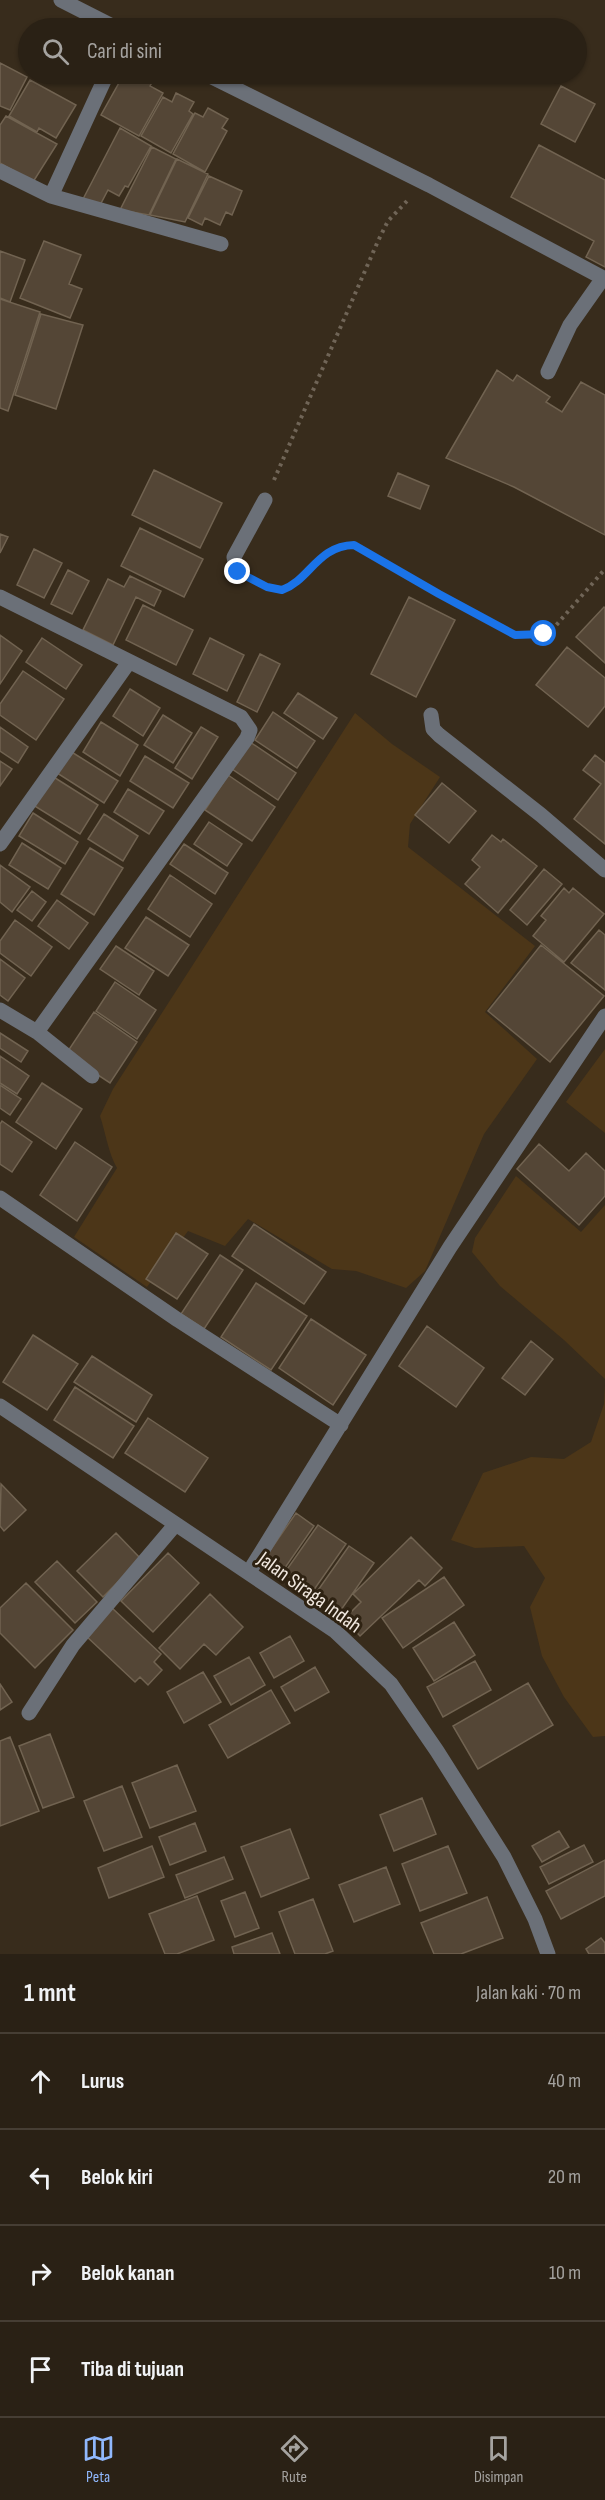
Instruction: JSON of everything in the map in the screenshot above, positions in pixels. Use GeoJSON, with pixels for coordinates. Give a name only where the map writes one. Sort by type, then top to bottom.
{"type":"FeatureCollection","features":[{"type":"Feature","properties":{"kind":"street"},"geometry":{"type":"LineString","coordinates":[[61,0],[96,18]]}},
{"type":"Feature","properties":{"kind":"street"},"geometry":{"type":"LineString","coordinates":[[51,195],[102,84]]}},
{"type":"Feature","properties":{"kind":"street"},"geometry":{"type":"LineString","coordinates":[[226,84],[429,185],[604,279],[570,326],[548,372]]}},
{"type":"Feature","properties":{"kind":"street"},"geometry":{"type":"LineString","coordinates":[[0,171],[51,195],[221,244]]}},
{"type":"Feature","properties":{"kind":"street"},"geometry":{"type":"LineString","coordinates":[[236,567],[234,557],[265,500]]}},
{"type":"Feature","properties":{"kind":"street"},"geometry":{"type":"LineString","coordinates":[[0,597],[241,717],[250,730],[247,738],[37,1032]]}},
{"type":"Feature","properties":{"kind":"street"},"geometry":{"type":"LineString","coordinates":[[0,844],[129,662]]}},
{"type":"Feature","properties":{"kind":"street"},"geometry":{"type":"LineString","coordinates":[[431,715],[434,729],[439,735],[605,870]]}},
{"type":"Feature","properties":{"kind":"street"},"geometry":{"type":"LineString","coordinates":[[0,1010],[37,1032],[92,1076]]}},
{"type":"Feature","properties":{"kind":"street"},"geometry":{"type":"LineString","coordinates":[[249,1572],[450,1247],[605,1016]]}},
{"type":"Feature","properties":{"kind":"street"},"geometry":{"type":"LineString","coordinates":[[0,1198],[178,1320],[341,1425]]}},
{"type":"Feature","properties":{"kind":"street","name":"Jalan Siraga Indah"},"geometry":{"type":"LineString","coordinates":[[0,1406],[335,1631],[391,1684],[437,1751],[504,1857],[535,1920],[548,1954]]}},
{"type":"Feature","properties":{"kind":"street"},"geometry":{"type":"LineString","coordinates":[[29,1713],[73,1645],[175,1525]]}},
{"type":"Feature","properties":{"kind":"path"},"geometry":{"type":"LineString","coordinates":[[265,500],[388,221],[402,204],[429,185]]}},
{"type":"Feature","properties":{"kind":"path"},"geometry":{"type":"LineString","coordinates":[[236,567],[243,576],[267,587],[282,590],[329,552],[346,545],[354,545],[515,635],[544,634],[552,630],[605,569]]}},
{"type":"Feature","properties":{"kind":"shaded area"},"geometry":{"type":"Polygon","coordinates":[[[355,713],[392,744],[440,777],[410,824],[408,847],[535,946],[485,1012],[537,1059],[484,1134],[425,1271],[406,1288],[356,1271],[332,1269],[248,1219],[225,1246],[188,1231],[147,1287],[74,1237],[117,1168],[100,1116],[113,1089],[355,713]]]}},
{"type":"Feature","properties":{"kind":"shaded area"},"geometry":{"type":"Polygon","coordinates":[[[605,1049],[605,1133],[566,1102],[605,1049]]]}},
{"type":"Feature","properties":{"kind":"shaded area"},"geometry":{"type":"Polygon","coordinates":[[[516,1176],[581,1232],[605,1205],[605,1379],[564,1340],[500,1286],[472,1252],[475,1238],[516,1176]]]}},
{"type":"Feature","properties":{"kind":"shaded area"},"geometry":{"type":"Polygon","coordinates":[[[605,1385],[605,1736],[593,1737],[564,1697],[542,1656],[530,1607],[545,1578],[524,1546],[475,1548],[451,1540],[483,1473],[531,1457],[564,1459],[591,1442],[604,1404],[605,1385]]]}},
{"type":"Feature","properties":{"kind":"building"},"geometry":{"type":"Polygon","coordinates":[[[0,63],[18,72],[18,84],[23,84],[10,110],[0,106],[0,63]]]}},
{"type":"Feature","properties":{"kind":"building"},"geometry":{"type":"Polygon","coordinates":[[[28,84],[37,84],[76,105],[56,138],[39,128],[37,132],[9,116],[28,84]]]}},
{"type":"Feature","properties":{"kind":"building"},"geometry":{"type":"Polygon","coordinates":[[[118,84],[151,84],[150,86],[163,93],[139,136],[101,115],[118,84]]]}},
{"type":"Feature","properties":{"kind":"building"},"geometry":{"type":"Polygon","coordinates":[[[561,86],[595,104],[575,142],[541,124],[561,86]]]}},
{"type":"Feature","properties":{"kind":"building"},"geometry":{"type":"Polygon","coordinates":[[[176,93],[194,102],[189,111],[193,114],[171,153],[141,136],[163,97],[172,102],[176,93]]]}},
{"type":"Feature","properties":{"kind":"building"},"geometry":{"type":"Polygon","coordinates":[[[208,108],[228,119],[222,128],[227,131],[205,172],[173,154],[195,113],[203,117],[208,108]]]}},
{"type":"Feature","properties":{"kind":"building"},"geometry":{"type":"Polygon","coordinates":[[[6,116],[57,144],[33,182],[0,163],[0,125],[6,116]]]}},
{"type":"Feature","properties":{"kind":"building"},"geometry":{"type":"Polygon","coordinates":[[[120,128],[151,146],[128,187],[125,186],[119,196],[108,190],[99,207],[82,201],[120,128]]]}},
{"type":"Feature","properties":{"kind":"building"},"geometry":{"type":"Polygon","coordinates":[[[539,145],[605,180],[605,267],[586,257],[594,241],[511,197],[539,145]]]}},
{"type":"Feature","properties":{"kind":"building"},"geometry":{"type":"Polygon","coordinates":[[[152,147],[176,159],[149,215],[120,210],[152,147]]]}},
{"type":"Feature","properties":{"kind":"building"},"geometry":{"type":"Polygon","coordinates":[[[177,159],[208,174],[185,222],[150,215],[177,159]]]}},
{"type":"Feature","properties":{"kind":"building"},"geometry":{"type":"Polygon","coordinates":[[[209,176],[242,191],[232,215],[226,212],[220,225],[205,218],[202,225],[188,218],[209,176]]]}},
{"type":"Feature","properties":{"kind":"building"},"geometry":{"type":"Polygon","coordinates":[[[44,241],[81,255],[69,284],[82,289],[70,318],[20,298],[44,241]]]}},
{"type":"Feature","properties":{"kind":"building"},"geometry":{"type":"Polygon","coordinates":[[[0,251],[25,260],[10,302],[0,298],[0,251]]]}},
{"type":"Feature","properties":{"kind":"building"},"geometry":{"type":"Polygon","coordinates":[[[0,299],[40,312],[8,411],[0,408],[0,299]]]}},
{"type":"Feature","properties":{"kind":"building"},"geometry":{"type":"Polygon","coordinates":[[[41,314],[83,325],[56,409],[15,395],[41,314]]]}},
{"type":"Feature","properties":{"kind":"building"},"geometry":{"type":"Polygon","coordinates":[[[497,370],[513,381],[517,375],[550,397],[546,402],[562,412],[581,382],[605,395],[605,535],[514,487],[446,458],[497,370]]]}},
{"type":"Feature","properties":{"kind":"building"},"geometry":{"type":"Polygon","coordinates":[[[154,470],[222,503],[200,548],[132,515],[154,470]]]}},
{"type":"Feature","properties":{"kind":"building"},"geometry":{"type":"Polygon","coordinates":[[[398,473],[429,486],[420,509],[388,496],[398,473]]]}},
{"type":"Feature","properties":{"kind":"building"},"geometry":{"type":"Polygon","coordinates":[[[140,528],[203,559],[184,597],[121,566],[140,528]]]}},
{"type":"Feature","properties":{"kind":"building"},"geometry":{"type":"Polygon","coordinates":[[[0,534],[8,537],[0,553],[0,534]]]}},
{"type":"Feature","properties":{"kind":"building"},"geometry":{"type":"Polygon","coordinates":[[[34,549],[62,563],[44,598],[17,585],[34,549]]]}},
{"type":"Feature","properties":{"kind":"building"},"geometry":{"type":"Polygon","coordinates":[[[68,570],[89,581],[72,614],[51,604],[68,570]]]}},
{"type":"Feature","properties":{"kind":"building"},"geometry":{"type":"Polygon","coordinates":[[[130,576],[161,591],[154,606],[136,597],[113,645],[83,630],[108,579],[124,587],[130,576]]]}},
{"type":"Feature","properties":{"kind":"building"},"geometry":{"type":"Polygon","coordinates":[[[409,597],[455,620],[416,697],[371,674],[409,597]]]}},
{"type":"Feature","properties":{"kind":"building"},"geometry":{"type":"Polygon","coordinates":[[[143,605],[193,630],[176,665],[126,640],[143,605]]]}},
{"type":"Feature","properties":{"kind":"building"},"geometry":{"type":"Polygon","coordinates":[[[605,608],[605,663],[576,637],[605,608]]]}},
{"type":"Feature","properties":{"kind":"building"},"geometry":{"type":"Polygon","coordinates":[[[0,635],[22,651],[0,684],[0,635]]]}},
{"type":"Feature","properties":{"kind":"building"},"geometry":{"type":"Polygon","coordinates":[[[42,638],[82,665],[66,689],[26,662],[42,638]]]}},
{"type":"Feature","properties":{"kind":"building"},"geometry":{"type":"Polygon","coordinates":[[[210,638],[244,655],[227,691],[193,674],[210,638]]]}},
{"type":"Feature","properties":{"kind":"building"},"geometry":{"type":"Polygon","coordinates":[[[567,647],[605,678],[605,706],[588,727],[536,685],[567,647]]]}},
{"type":"Feature","properties":{"kind":"building"},"geometry":{"type":"Polygon","coordinates":[[[260,654],[280,664],[257,712],[237,702],[260,654]]]}},
{"type":"Feature","properties":{"kind":"building"},"geometry":{"type":"Polygon","coordinates":[[[23,671],[64,699],[36,740],[0,715],[0,704],[23,671]]]}},
{"type":"Feature","properties":{"kind":"building"},"geometry":{"type":"Polygon","coordinates":[[[130,689],[160,708],[143,736],[113,716],[130,689]]]}},
{"type":"Feature","properties":{"kind":"building"},"geometry":{"type":"Polygon","coordinates":[[[298,693],[337,718],[323,739],[284,713],[298,693]]]}},
{"type":"Feature","properties":{"kind":"building"},"geometry":{"type":"Polygon","coordinates":[[[273,712],[315,741],[297,768],[255,740],[273,712]]]}},
{"type":"Feature","properties":{"kind":"building"},"geometry":{"type":"Polygon","coordinates":[[[163,715],[192,733],[173,763],[144,745],[163,715]]]}},
{"type":"Feature","properties":{"kind":"building"},"geometry":{"type":"Polygon","coordinates":[[[101,722],[138,745],[120,776],[83,752],[101,722]]]}},
{"type":"Feature","properties":{"kind":"building"},"geometry":{"type":"Polygon","coordinates":[[[0,727],[28,747],[18,763],[0,751],[0,727]]]}},
{"type":"Feature","properties":{"kind":"building"},"geometry":{"type":"Polygon","coordinates":[[[201,727],[218,737],[192,779],[175,768],[201,727]]]}},
{"type":"Feature","properties":{"kind":"building"},"geometry":{"type":"Polygon","coordinates":[[[250,742],[296,773],[278,800],[232,769],[250,742]]]}},
{"type":"Feature","properties":{"kind":"building"},"geometry":{"type":"Polygon","coordinates":[[[70,751],[118,781],[104,803],[57,773],[70,751]]]}},
{"type":"Feature","properties":{"kind":"building"},"geometry":{"type":"Polygon","coordinates":[[[595,755],[605,763],[605,844],[574,819],[601,784],[583,770],[595,755]]]}},
{"type":"Feature","properties":{"kind":"building"},"geometry":{"type":"Polygon","coordinates":[[[145,756],[189,783],[173,808],[130,781],[145,756]]]}},
{"type":"Feature","properties":{"kind":"building"},"geometry":{"type":"Polygon","coordinates":[[[0,761],[12,769],[0,786],[0,761]]]}},
{"type":"Feature","properties":{"kind":"building"},"geometry":{"type":"Polygon","coordinates":[[[228,775],[275,807],[252,841],[205,810],[228,775]]]}},
{"type":"Feature","properties":{"kind":"building"},"geometry":{"type":"Polygon","coordinates":[[[52,776],[98,805],[80,834],[33,805],[52,776]]]}},
{"type":"Feature","properties":{"kind":"building"},"geometry":{"type":"Polygon","coordinates":[[[442,783],[476,811],[449,843],[415,815],[442,783]]]}},
{"type":"Feature","properties":{"kind":"building"},"geometry":{"type":"Polygon","coordinates":[[[128,789],[164,811],[149,834],[114,812],[128,789]]]}},
{"type":"Feature","properties":{"kind":"building"},"geometry":{"type":"Polygon","coordinates":[[[33,813],[78,842],[65,864],[19,836],[33,813]]]}},
{"type":"Feature","properties":{"kind":"building"},"geometry":{"type":"Polygon","coordinates":[[[104,814],[138,836],[123,861],[88,839],[104,814]]]}},
{"type":"Feature","properties":{"kind":"building"},"geometry":{"type":"Polygon","coordinates":[[[209,822],[242,844],[227,866],[194,844],[209,822]]]}},
{"type":"Feature","properties":{"kind":"building"},"geometry":{"type":"Polygon","coordinates":[[[492,835],[501,842],[503,839],[537,866],[498,913],[465,884],[480,867],[472,860],[492,835]]]}},
{"type":"Feature","properties":{"kind":"building"},"geometry":{"type":"Polygon","coordinates":[[[22,843],[61,868],[48,889],[9,865],[22,843]]]}},
{"type":"Feature","properties":{"kind":"building"},"geometry":{"type":"Polygon","coordinates":[[[184,844],[228,873],[215,894],[170,864],[184,844]]]}},
{"type":"Feature","properties":{"kind":"building"},"geometry":{"type":"Polygon","coordinates":[[[90,848],[123,868],[94,915],[61,894],[90,848]]]}},
{"type":"Feature","properties":{"kind":"building"},"geometry":{"type":"Polygon","coordinates":[[[0,865],[30,887],[12,912],[0,902],[0,865]]]}},
{"type":"Feature","properties":{"kind":"building"},"geometry":{"type":"Polygon","coordinates":[[[544,869],[562,884],[527,925],[510,910],[544,869]]]}},
{"type":"Feature","properties":{"kind":"building"},"geometry":{"type":"Polygon","coordinates":[[[170,875],[212,904],[190,937],[148,909],[170,875]]]}},
{"type":"Feature","properties":{"kind":"building"},"geometry":{"type":"Polygon","coordinates":[[[564,888],[569,893],[573,888],[604,914],[564,962],[533,936],[546,920],[541,916],[564,888]]]}},
{"type":"Feature","properties":{"kind":"building"},"geometry":{"type":"Polygon","coordinates":[[[32,891],[46,902],[32,921],[17,910],[32,891]]]}},
{"type":"Feature","properties":{"kind":"building"},"geometry":{"type":"Polygon","coordinates":[[[57,900],[88,923],[69,949],[38,926],[57,900]]]}},
{"type":"Feature","properties":{"kind":"building"},"geometry":{"type":"Polygon","coordinates":[[[146,917],[189,945],[168,976],[125,948],[146,917]]]}},
{"type":"Feature","properties":{"kind":"building"},"geometry":{"type":"Polygon","coordinates":[[[15,920],[52,947],[31,976],[0,953],[0,941],[15,920]]]}},
{"type":"Feature","properties":{"kind":"building"},"geometry":{"type":"Polygon","coordinates":[[[599,930],[605,935],[605,990],[571,963],[599,930]]]}},
{"type":"Feature","properties":{"kind":"building"},"geometry":{"type":"Polygon","coordinates":[[[541,945],[604,996],[550,1062],[488,1011],[541,945]]]}},
{"type":"Feature","properties":{"kind":"building"},"geometry":{"type":"Polygon","coordinates":[[[116,946],[154,971],[139,995],[100,969],[116,946]]]}},
{"type":"Feature","properties":{"kind":"building"},"geometry":{"type":"Polygon","coordinates":[[[0,959],[25,978],[8,1001],[0,995],[0,959]]]}},
{"type":"Feature","properties":{"kind":"building"},"geometry":{"type":"Polygon","coordinates":[[[115,982],[156,1010],[137,1039],[96,1011],[115,982]]]}},
{"type":"Feature","properties":{"kind":"building"},"geometry":{"type":"Polygon","coordinates":[[[94,1012],[137,1042],[110,1083],[66,1054],[94,1012]]]}},
{"type":"Feature","properties":{"kind":"building"},"geometry":{"type":"Polygon","coordinates":[[[0,1033],[28,1051],[21,1062],[0,1048],[0,1033]]]}},
{"type":"Feature","properties":{"kind":"building"},"geometry":{"type":"Polygon","coordinates":[[[0,1056],[29,1076],[17,1094],[0,1083],[0,1056]]]}},
{"type":"Feature","properties":{"kind":"building"},"geometry":{"type":"Polygon","coordinates":[[[42,1083],[82,1109],[56,1149],[16,1122],[42,1083]]]}},
{"type":"Feature","properties":{"kind":"building"},"geometry":{"type":"Polygon","coordinates":[[[0,1085],[21,1099],[10,1115],[0,1108],[0,1085]]]}},
{"type":"Feature","properties":{"kind":"building"},"geometry":{"type":"Polygon","coordinates":[[[2,1121],[32,1142],[12,1172],[0,1164],[0,1124],[2,1121]]]}},
{"type":"Feature","properties":{"kind":"building"},"geometry":{"type":"Polygon","coordinates":[[[75,1142],[112,1167],[77,1221],[40,1195],[75,1142]]]}},
{"type":"Feature","properties":{"kind":"building"},"geometry":{"type":"Polygon","coordinates":[[[539,1144],[569,1171],[586,1153],[605,1171],[605,1196],[579,1225],[517,1169],[539,1144]]]}},
{"type":"Feature","properties":{"kind":"building"},"geometry":{"type":"Polygon","coordinates":[[[254,1224],[326,1272],[304,1304],[232,1256],[254,1224]]]}},
{"type":"Feature","properties":{"kind":"building"},"geometry":{"type":"Polygon","coordinates":[[[176,1233],[208,1254],[177,1299],[146,1279],[176,1233]]]}},
{"type":"Feature","properties":{"kind":"building"},"geometry":{"type":"Polygon","coordinates":[[[220,1255],[243,1270],[204,1329],[181,1314],[220,1255]]]}},
{"type":"Feature","properties":{"kind":"building"},"geometry":{"type":"Polygon","coordinates":[[[256,1283],[307,1316],[271,1370],[221,1337],[256,1283]]]}},
{"type":"Feature","properties":{"kind":"building"},"geometry":{"type":"Polygon","coordinates":[[[311,1319],[366,1355],[333,1405],[279,1368],[311,1319]]]}},
{"type":"Feature","properties":{"kind":"building"},"geometry":{"type":"Polygon","coordinates":[[[427,1326],[484,1368],[456,1407],[399,1366],[427,1326]]]}},
{"type":"Feature","properties":{"kind":"building"},"geometry":{"type":"Polygon","coordinates":[[[33,1335],[78,1364],[47,1410],[3,1382],[33,1335]]]}},
{"type":"Feature","properties":{"kind":"building"},"geometry":{"type":"Polygon","coordinates":[[[531,1341],[553,1359],[525,1395],[502,1378],[531,1341]]]}},
{"type":"Feature","properties":{"kind":"building"},"geometry":{"type":"Polygon","coordinates":[[[92,1356],[152,1395],[136,1422],[74,1382],[92,1356]]]}},
{"type":"Feature","properties":{"kind":"building"},"geometry":{"type":"Polygon","coordinates":[[[75,1387],[134,1426],[113,1458],[54,1420],[75,1387]]]}},
{"type":"Feature","properties":{"kind":"building"},"geometry":{"type":"Polygon","coordinates":[[[148,1418],[208,1458],[185,1492],[125,1453],[148,1418]]]}},
{"type":"Feature","properties":{"kind":"building"},"geometry":{"type":"Polygon","coordinates":[[[1,1484],[26,1510],[4,1531],[0,1526],[1,1484]]]}},
{"type":"Feature","properties":{"kind":"building"},"geometry":{"type":"Polygon","coordinates":[[[296,1513],[314,1526],[280,1575],[262,1562],[296,1513]]]}},
{"type":"Feature","properties":{"kind":"building"},"geometry":{"type":"Polygon","coordinates":[[[318,1525],[346,1544],[311,1594],[283,1575],[318,1525]]]}},
{"type":"Feature","properties":{"kind":"building"},"geometry":{"type":"Polygon","coordinates":[[[116,1533],[141,1559],[103,1597],[77,1571],[116,1533]]]}},
{"type":"Feature","properties":{"kind":"building"},"geometry":{"type":"Polygon","coordinates":[[[411,1537],[442,1568],[425,1586],[419,1580],[360,1636],[344,1619],[361,1602],[353,1594],[411,1537]]]}},
{"type":"Feature","properties":{"kind":"building"},"geometry":{"type":"Polygon","coordinates":[[[349,1546],[374,1563],[341,1610],[316,1593],[349,1546]]]}},
{"type":"Feature","properties":{"kind":"building"},"geometry":{"type":"Polygon","coordinates":[[[168,1553],[199,1583],[153,1632],[121,1601],[168,1553]]]}},
{"type":"Feature","properties":{"kind":"building"},"geometry":{"type":"Polygon","coordinates":[[[57,1561],[97,1602],[75,1623],[35,1582],[57,1561]]]}},
{"type":"Feature","properties":{"kind":"building"},"geometry":{"type":"Polygon","coordinates":[[[444,1577],[464,1605],[403,1648],[382,1618],[444,1577]]]}},
{"type":"Feature","properties":{"kind":"building"},"geometry":{"type":"Polygon","coordinates":[[[26,1583],[73,1630],[35,1668],[0,1633],[0,1608],[26,1583]]]}},
{"type":"Feature","properties":{"kind":"building"},"geometry":{"type":"Polygon","coordinates":[[[210,1594],[243,1627],[216,1655],[204,1644],[180,1669],[159,1648],[210,1594]]]}},
{"type":"Feature","properties":{"kind":"building"},"geometry":{"type":"Polygon","coordinates":[[[111,1607],[161,1654],[154,1662],[162,1670],[148,1685],[140,1677],[135,1682],[85,1635],[111,1607]]]}},
{"type":"Feature","properties":{"kind":"building"},"geometry":{"type":"Polygon","coordinates":[[[454,1622],[475,1655],[434,1681],[413,1648],[454,1622]]]}},
{"type":"Feature","properties":{"kind":"building"},"geometry":{"type":"Polygon","coordinates":[[[290,1636],[304,1661],[274,1678],[260,1653],[290,1636]]]}},
{"type":"Feature","properties":{"kind":"building"},"geometry":{"type":"Polygon","coordinates":[[[249,1657],[265,1685],[231,1705],[214,1676],[249,1657]]]}},
{"type":"Feature","properties":{"kind":"building"},"geometry":{"type":"Polygon","coordinates":[[[475,1661],[491,1690],[443,1717],[427,1687],[475,1661]]]}},
{"type":"Feature","properties":{"kind":"building"},"geometry":{"type":"Polygon","coordinates":[[[315,1667],[329,1692],[295,1711],[281,1687],[315,1667]]]}},
{"type":"Feature","properties":{"kind":"building"},"geometry":{"type":"Polygon","coordinates":[[[203,1672],[221,1702],[184,1723],[167,1692],[203,1672]]]}},
{"type":"Feature","properties":{"kind":"building"},"geometry":{"type":"Polygon","coordinates":[[[528,1683],[553,1725],[478,1769],[453,1726],[528,1683]]]}},
{"type":"Feature","properties":{"kind":"building"},"geometry":{"type":"Polygon","coordinates":[[[0,1684],[12,1702],[0,1710],[0,1684]]]}},
{"type":"Feature","properties":{"kind":"building"},"geometry":{"type":"Polygon","coordinates":[[[271,1690],[290,1723],[228,1758],[209,1725],[271,1690]]]}},
{"type":"Feature","properties":{"kind":"building"},"geometry":{"type":"Polygon","coordinates":[[[50,1734],[74,1797],[43,1808],[19,1746],[50,1734]]]}},
{"type":"Feature","properties":{"kind":"building"},"geometry":{"type":"Polygon","coordinates":[[[10,1737],[39,1811],[0,1826],[0,1741],[10,1737]]]}},
{"type":"Feature","properties":{"kind":"building"},"geometry":{"type":"Polygon","coordinates":[[[177,1765],[196,1811],[150,1828],[132,1783],[177,1765]]]}},
{"type":"Feature","properties":{"kind":"building"},"geometry":{"type":"Polygon","coordinates":[[[122,1786],[142,1837],[104,1851],[84,1801],[122,1786]]]}},
{"type":"Feature","properties":{"kind":"building"},"geometry":{"type":"Polygon","coordinates":[[[422,1798],[436,1834],[394,1851],[380,1815],[422,1798]]]}},
{"type":"Feature","properties":{"kind":"building"},"geometry":{"type":"Polygon","coordinates":[[[195,1823],[206,1851],[170,1865],[159,1837],[195,1823]]]}},
{"type":"Feature","properties":{"kind":"building"},"geometry":{"type":"Polygon","coordinates":[[[290,1829],[309,1878],[261,1897],[241,1847],[290,1829]]]}},
{"type":"Feature","properties":{"kind":"building"},"geometry":{"type":"Polygon","coordinates":[[[559,1831],[569,1847],[542,1862],[532,1846],[559,1831]]]}},
{"type":"Feature","properties":{"kind":"building"},"geometry":{"type":"Polygon","coordinates":[[[584,1845],[593,1862],[549,1884],[540,1867],[584,1845]]]}},
{"type":"Feature","properties":{"kind":"building"},"geometry":{"type":"Polygon","coordinates":[[[152,1846],[164,1877],[109,1898],[98,1868],[152,1846]]]}},
{"type":"Feature","properties":{"kind":"building"},"geometry":{"type":"Polygon","coordinates":[[[448,1846],[467,1893],[420,1911],[402,1864],[448,1846]]]}},
{"type":"Feature","properties":{"kind":"building"},"geometry":{"type":"Polygon","coordinates":[[[224,1857],[233,1879],[185,1898],[176,1875],[224,1857]]]}},
{"type":"Feature","properties":{"kind":"building"},"geometry":{"type":"Polygon","coordinates":[[[605,1860],[605,1896],[561,1919],[546,1891],[605,1860]]]}},
{"type":"Feature","properties":{"kind":"building"},"geometry":{"type":"Polygon","coordinates":[[[386,1867],[400,1904],[354,1922],[339,1885],[386,1867]]]}},
{"type":"Feature","properties":{"kind":"building"},"geometry":{"type":"Polygon","coordinates":[[[245,1892],[259,1928],[235,1937],[221,1901],[245,1892]]]}},
{"type":"Feature","properties":{"kind":"building"},"geometry":{"type":"Polygon","coordinates":[[[197,1896],[214,1940],[177,1954],[165,1954],[149,1914],[197,1896]]]}},
{"type":"Feature","properties":{"kind":"building"},"geometry":{"type":"Polygon","coordinates":[[[487,1897],[503,1938],[461,1954],[434,1954],[421,1923],[487,1897]]]}},
{"type":"Feature","properties":{"kind":"building"},"geometry":{"type":"Polygon","coordinates":[[[313,1899],[333,1951],[325,1954],[295,1954],[279,1912],[313,1899]]]}},
{"type":"Feature","properties":{"kind":"building"},"geometry":{"type":"Polygon","coordinates":[[[272,1933],[280,1954],[234,1954],[232,1947],[272,1933]]]}},
{"type":"Feature","properties":{"kind":"building"},"geometry":{"type":"Polygon","coordinates":[[[601,1938],[605,1943],[605,1954],[589,1954],[586,1949],[601,1938]]]}},
{"type":"Feature","properties":{"kind":"route"},"geometry":{"type":"LineString","coordinates":[[238,572],[267,587],[282,590],[329,552],[346,545],[354,545],[515,635],[544,634]]}}]}
